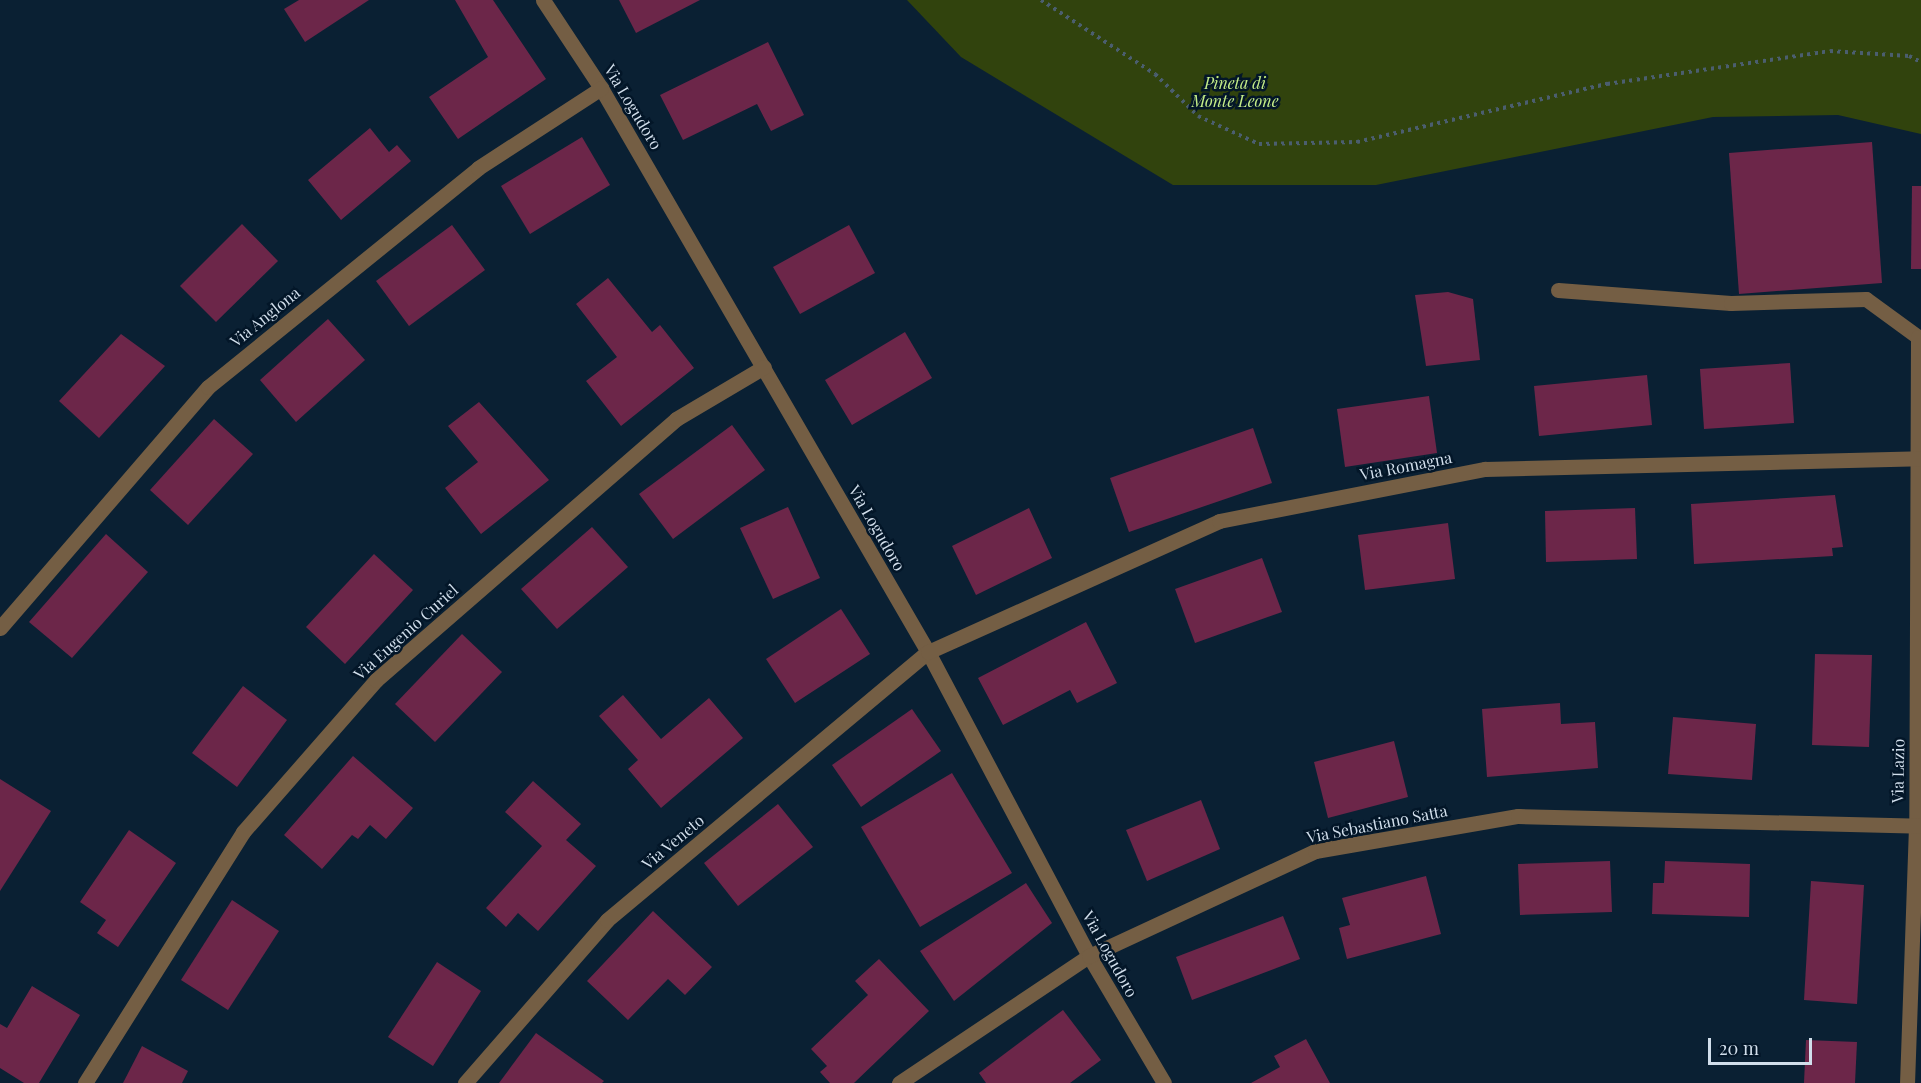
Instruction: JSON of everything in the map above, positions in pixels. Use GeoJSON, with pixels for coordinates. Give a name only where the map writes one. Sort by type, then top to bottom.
{"type":"FeatureCollection","features":[{"type":"Feature","properties":{"kind":"street","name":"Via Logudoro"},"geometry":{"type":"LineString","coordinates":[[543,0],[601,88],[928,652],[1089,956],[1164,1083]]}},
{"type":"Feature","properties":{"kind":"street","name":"Via Anglona"},"geometry":{"type":"LineString","coordinates":[[0,628],[208,387],[478,168],[601,88]]}},
{"type":"Feature","properties":{"kind":"street","name":"Via Lazio"},"geometry":{"type":"LineString","coordinates":[[1558,290],[1731,303],[1866,299],[1918,338],[1920,458],[1918,826],[1907,1083]]}},
{"type":"Feature","properties":{"kind":"street","name":"Via Eugenio Curiel"},"geometry":{"type":"LineString","coordinates":[[85,1083],[243,832],[376,680],[676,419],[764,367]]}},
{"type":"Feature","properties":{"kind":"street","name":"Via Romagna"},"geometry":{"type":"LineString","coordinates":[[928,652],[1218,521],[1485,469],[1920,458]]}},
{"type":"Feature","properties":{"kind":"street","name":"Via Veneto"},"geometry":{"type":"LineString","coordinates":[[465,1083],[607,920],[928,652]]}},
{"type":"Feature","properties":{"kind":"street","name":"Via Sebastiano Satta"},"geometry":{"type":"LineString","coordinates":[[899,1083],[1089,956],[1315,851],[1518,816],[1918,826]]}},
{"type":"Feature","properties":{"kind":"path"},"geometry":{"type":"LineString","coordinates":[[1041,0],[1155,74],[1198,116],[1259,144],[1357,142],[1607,84],[1830,51],[1909,56],[1921,62]]}},
{"type":"Feature","properties":{"kind":"green space","name":"Pineta di Monte Leone"},"geometry":{"type":"Polygon","coordinates":[[[907,0],[1921,0],[1921,134],[1838,115],[1713,117],[1376,185],[1173,185],[961,57],[907,0]]]}},
{"type":"Feature","properties":{"kind":"building"},"geometry":{"type":"Polygon","coordinates":[[[299,0],[369,0],[305,42],[284,9],[299,0]]]}},
{"type":"Feature","properties":{"kind":"building"},"geometry":{"type":"Polygon","coordinates":[[[455,0],[493,0],[546,79],[458,139],[429,97],[488,57],[455,0]]]}},
{"type":"Feature","properties":{"kind":"building"},"geometry":{"type":"Polygon","coordinates":[[[619,0],[700,0],[636,33],[619,0]]]}},
{"type":"Feature","properties":{"kind":"building"},"geometry":{"type":"Polygon","coordinates":[[[768,42],[804,115],[771,131],[757,104],[683,140],[660,95],[768,42]]]}},
{"type":"Feature","properties":{"kind":"building"},"geometry":{"type":"Polygon","coordinates":[[[370,128],[389,152],[397,145],[411,161],[341,220],[308,180],[370,128]]]}},
{"type":"Feature","properties":{"kind":"building"},"geometry":{"type":"Polygon","coordinates":[[[582,137],[610,185],[530,234],[501,186],[582,137]]]}},
{"type":"Feature","properties":{"kind":"building"},"geometry":{"type":"Polygon","coordinates":[[[1872,142],[1882,283],[1739,294],[1729,153],[1872,142]]]}},
{"type":"Feature","properties":{"kind":"building"},"geometry":{"type":"Polygon","coordinates":[[[1912,186],[1921,186],[1921,269],[1911,269],[1912,186]]]}},
{"type":"Feature","properties":{"kind":"building"},"geometry":{"type":"Polygon","coordinates":[[[242,224],[278,261],[216,322],[180,286],[242,224]]]}},
{"type":"Feature","properties":{"kind":"building"},"geometry":{"type":"Polygon","coordinates":[[[452,225],[485,270],[409,326],[376,281],[452,225]]]}},
{"type":"Feature","properties":{"kind":"building"},"geometry":{"type":"Polygon","coordinates":[[[849,225],[875,273],[800,314],[773,267],[849,225]]]}},
{"type":"Feature","properties":{"kind":"building"},"geometry":{"type":"Polygon","coordinates":[[[608,278],[652,332],[660,325],[694,368],[621,426],[586,381],[617,357],[576,304],[608,278]]]}},
{"type":"Feature","properties":{"kind":"building"},"geometry":{"type":"Polygon","coordinates":[[[1448,292],[1473,299],[1480,360],[1426,366],[1415,295],[1448,292]]]}},
{"type":"Feature","properties":{"kind":"building"},"geometry":{"type":"Polygon","coordinates":[[[328,319],[365,360],[296,422],[260,380],[328,319]]]}},
{"type":"Feature","properties":{"kind":"building"},"geometry":{"type":"Polygon","coordinates":[[[905,332],[932,378],[852,425],[825,380],[905,332]]]}},
{"type":"Feature","properties":{"kind":"building"},"geometry":{"type":"Polygon","coordinates":[[[121,334],[165,366],[99,438],[59,401],[121,334]]]}},
{"type":"Feature","properties":{"kind":"building"},"geometry":{"type":"Polygon","coordinates":[[[1790,363],[1794,423],[1704,429],[1700,369],[1790,363]]]}},
{"type":"Feature","properties":{"kind":"building"},"geometry":{"type":"Polygon","coordinates":[[[1647,375],[1652,425],[1539,436],[1534,386],[1647,375]]]}},
{"type":"Feature","properties":{"kind":"building"},"geometry":{"type":"Polygon","coordinates":[[[1429,396],[1437,453],[1345,467],[1337,409],[1429,396]]]}},
{"type":"Feature","properties":{"kind":"building"},"geometry":{"type":"Polygon","coordinates":[[[479,402],[549,480],[481,534],[445,488],[478,462],[448,426],[479,402]]]}},
{"type":"Feature","properties":{"kind":"building"},"geometry":{"type":"Polygon","coordinates":[[[214,419],[253,454],[188,525],[150,490],[214,419]]]}},
{"type":"Feature","properties":{"kind":"building"},"geometry":{"type":"Polygon","coordinates":[[[732,425],[765,470],[673,539],[639,494],[732,425]]]}},
{"type":"Feature","properties":{"kind":"building"},"geometry":{"type":"Polygon","coordinates":[[[1253,428],[1272,483],[1129,532],[1110,478],[1253,428]]]}},
{"type":"Feature","properties":{"kind":"building"},"geometry":{"type":"Polygon","coordinates":[[[1835,495],[1843,547],[1832,548],[1833,556],[1694,564],[1691,504],[1835,495]]]}},
{"type":"Feature","properties":{"kind":"building"},"geometry":{"type":"Polygon","coordinates":[[[788,507],[820,578],[773,599],[740,528],[788,507]]]}},
{"type":"Feature","properties":{"kind":"building"},"geometry":{"type":"Polygon","coordinates":[[[1029,508],[1052,558],[976,595],[952,546],[1029,508]]]}},
{"type":"Feature","properties":{"kind":"building"},"geometry":{"type":"Polygon","coordinates":[[[1635,508],[1637,559],[1546,562],[1545,511],[1635,508]]]}},
{"type":"Feature","properties":{"kind":"building"},"geometry":{"type":"Polygon","coordinates":[[[1448,523],[1455,579],[1365,590],[1358,535],[1448,523]]]}},
{"type":"Feature","properties":{"kind":"building"},"geometry":{"type":"Polygon","coordinates":[[[592,527],[628,567],[557,629],[521,589],[592,527]]]}},
{"type":"Feature","properties":{"kind":"building"},"geometry":{"type":"Polygon","coordinates":[[[106,534],[148,572],[72,658],[29,622],[106,534]]]}},
{"type":"Feature","properties":{"kind":"building"},"geometry":{"type":"Polygon","coordinates":[[[374,554],[413,590],[345,664],[306,627],[374,554]]]}},
{"type":"Feature","properties":{"kind":"building"},"geometry":{"type":"Polygon","coordinates":[[[1262,558],[1282,612],[1195,643],[1175,589],[1262,558]]]}},
{"type":"Feature","properties":{"kind":"building"},"geometry":{"type":"Polygon","coordinates":[[[841,609],[870,654],[795,703],[766,659],[841,609]]]}},
{"type":"Feature","properties":{"kind":"building"},"geometry":{"type":"Polygon","coordinates":[[[1086,622],[1117,683],[1077,703],[1070,690],[1003,725],[978,678],[1086,622]]]}},
{"type":"Feature","properties":{"kind":"building"},"geometry":{"type":"Polygon","coordinates":[[[462,634],[502,672],[435,742],[395,704],[462,634]]]}},
{"type":"Feature","properties":{"kind":"building"},"geometry":{"type":"Polygon","coordinates":[[[1815,654],[1872,655],[1869,747],[1812,745],[1815,654]]]}},
{"type":"Feature","properties":{"kind":"building"},"geometry":{"type":"Polygon","coordinates":[[[243,686],[287,720],[237,787],[192,753],[243,686]]]}},
{"type":"Feature","properties":{"kind":"building"},"geometry":{"type":"Polygon","coordinates":[[[623,695],[661,739],[709,698],[743,738],[661,808],[628,769],[638,760],[599,716],[623,695]]]}},
{"type":"Feature","properties":{"kind":"building"},"geometry":{"type":"Polygon","coordinates":[[[1560,703],[1561,724],[1595,722],[1598,768],[1487,777],[1482,709],[1560,703]]]}},
{"type":"Feature","properties":{"kind":"building"},"geometry":{"type":"Polygon","coordinates":[[[912,709],[941,751],[861,807],[832,765],[912,709]]]}},
{"type":"Feature","properties":{"kind":"building"},"geometry":{"type":"Polygon","coordinates":[[[1673,717],[1756,724],[1752,780],[1668,774],[1673,717]]]}},
{"type":"Feature","properties":{"kind":"building"},"geometry":{"type":"Polygon","coordinates":[[[1394,741],[1408,797],[1328,818],[1314,762],[1394,741]]]}},
{"type":"Feature","properties":{"kind":"building"},"geometry":{"type":"Polygon","coordinates":[[[353,756],[413,808],[386,839],[370,825],[358,839],[352,835],[322,869],[284,835],[353,756]]]}},
{"type":"Feature","properties":{"kind":"building"},"geometry":{"type":"Polygon","coordinates":[[[952,773],[1012,873],[920,927],[861,827],[952,773]]]}},
{"type":"Feature","properties":{"kind":"building"},"geometry":{"type":"Polygon","coordinates":[[[0,779],[51,811],[0,891],[0,779]]]}},
{"type":"Feature","properties":{"kind":"building"},"geometry":{"type":"Polygon","coordinates":[[[533,781],[581,824],[566,840],[596,866],[538,931],[518,913],[506,927],[486,908],[542,846],[505,812],[533,781]]]}},
{"type":"Feature","properties":{"kind":"building"},"geometry":{"type":"Polygon","coordinates":[[[1201,800],[1220,849],[1147,881],[1126,830],[1201,800]]]}},
{"type":"Feature","properties":{"kind":"building"},"geometry":{"type":"Polygon","coordinates":[[[778,804],[813,847],[738,906],[704,863],[778,804]]]}},
{"type":"Feature","properties":{"kind":"building"},"geometry":{"type":"Polygon","coordinates":[[[129,830],[176,863],[118,947],[97,933],[106,920],[80,902],[129,830]]]}},
{"type":"Feature","properties":{"kind":"building"},"geometry":{"type":"Polygon","coordinates":[[[1610,861],[1612,912],[1520,915],[1518,864],[1610,861]]]}},
{"type":"Feature","properties":{"kind":"building"},"geometry":{"type":"Polygon","coordinates":[[[1665,861],[1750,864],[1749,917],[1652,914],[1653,883],[1664,883],[1665,861]]]}},
{"type":"Feature","properties":{"kind":"building"},"geometry":{"type":"Polygon","coordinates":[[[1426,876],[1441,934],[1347,959],[1339,928],[1350,925],[1342,898],[1426,876]]]}},
{"type":"Feature","properties":{"kind":"building"},"geometry":{"type":"Polygon","coordinates":[[[1811,881],[1864,885],[1857,1004],[1804,1000],[1811,881]]]}},
{"type":"Feature","properties":{"kind":"building"},"geometry":{"type":"Polygon","coordinates":[[[1026,883],[1052,923],[954,1001],[920,951],[1026,883]]]}},
{"type":"Feature","properties":{"kind":"building"},"geometry":{"type":"Polygon","coordinates":[[[232,900],[279,931],[228,1010],[181,980],[232,900]]]}},
{"type":"Feature","properties":{"kind":"building"},"geometry":{"type":"Polygon","coordinates":[[[653,911],[712,967],[685,995],[668,979],[628,1020],[587,981],[653,911]]]}},
{"type":"Feature","properties":{"kind":"building"},"geometry":{"type":"Polygon","coordinates":[[[1283,916],[1300,959],[1192,1000],[1176,957],[1283,916]]]}},
{"type":"Feature","properties":{"kind":"building"},"geometry":{"type":"Polygon","coordinates":[[[879,959],[929,1011],[854,1083],[830,1083],[820,1072],[827,1066],[811,1049],[868,995],[855,981],[879,959]]]}},
{"type":"Feature","properties":{"kind":"building"},"geometry":{"type":"Polygon","coordinates":[[[437,962],[481,991],[433,1066],[388,1037],[437,962]]]}},
{"type":"Feature","properties":{"kind":"building"},"geometry":{"type":"Polygon","coordinates":[[[32,986],[80,1015],[39,1083],[24,1083],[0,1068],[0,1024],[7,1028],[32,986]]]}},
{"type":"Feature","properties":{"kind":"building"},"geometry":{"type":"Polygon","coordinates":[[[1063,1010],[1101,1060],[1070,1083],[986,1083],[979,1073],[1063,1010]]]}},
{"type":"Feature","properties":{"kind":"building"},"geometry":{"type":"Polygon","coordinates":[[[536,1033],[604,1081],[602,1083],[499,1083],[536,1033]]]}},
{"type":"Feature","properties":{"kind":"building"},"geometry":{"type":"Polygon","coordinates":[[[1306,1039],[1330,1083],[1251,1083],[1280,1067],[1274,1056],[1306,1039]]]}},
{"type":"Feature","properties":{"kind":"building"},"geometry":{"type":"Polygon","coordinates":[[[1806,1040],[1857,1042],[1855,1083],[1804,1083],[1806,1040]]]}},
{"type":"Feature","properties":{"kind":"building"},"geometry":{"type":"Polygon","coordinates":[[[142,1046],[188,1071],[182,1083],[123,1083],[142,1046]]]}}]}
